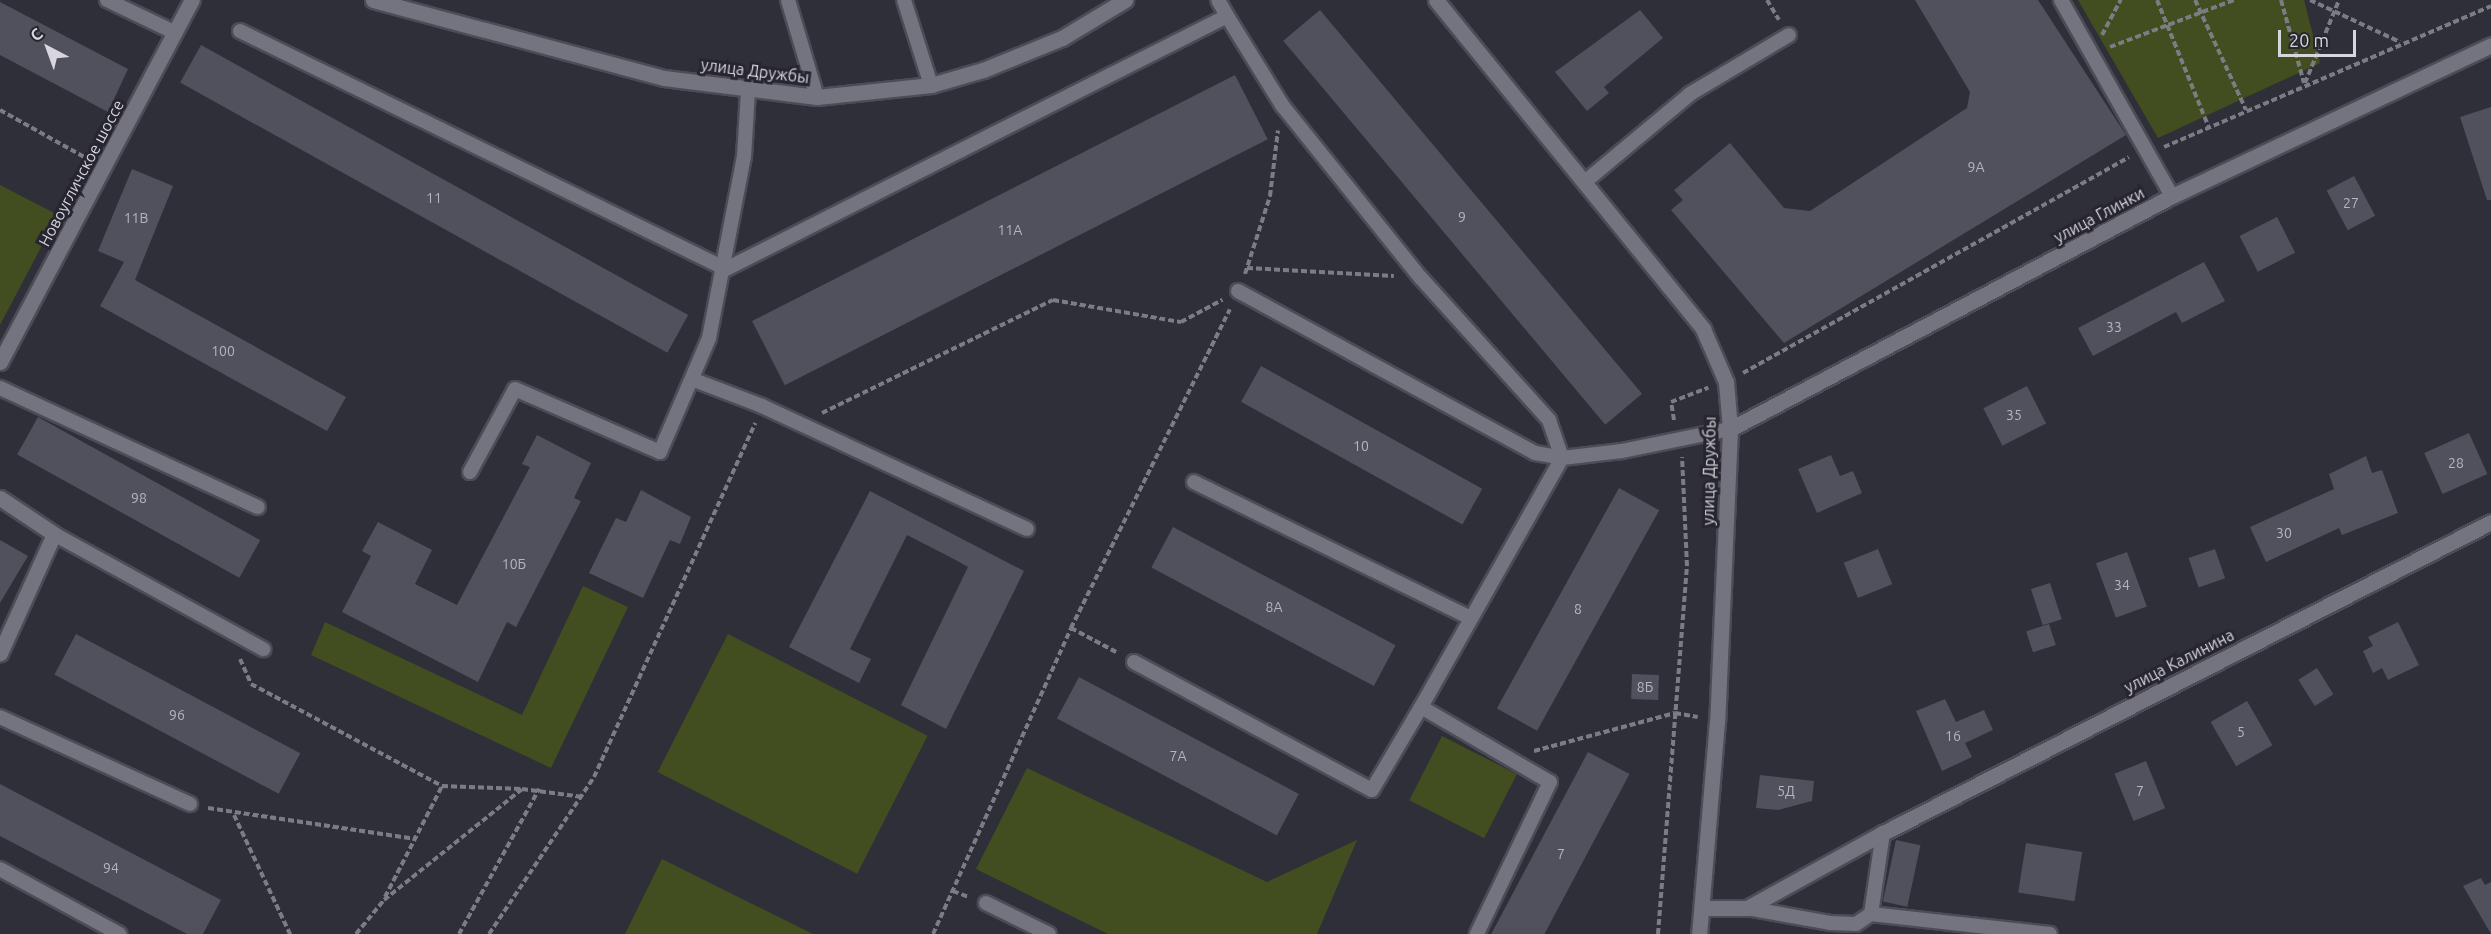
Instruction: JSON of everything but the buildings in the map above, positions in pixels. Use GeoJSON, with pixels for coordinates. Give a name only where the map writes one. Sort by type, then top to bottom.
{"type":"FeatureCollection","features":[{"type":"Feature","properties":{"kind":"street","name":"Новоугличское шоссе"},"geometry":{"type":"LineString","coordinates":[[0,362],[192,0]]}},
{"type":"Feature","properties":{"kind":"street","name":"улица Дружбы"},"geometry":{"type":"LineString","coordinates":[[376,0],[550,51],[748,91],[817,97],[931,85],[1062,38],[1125,0]]}},
{"type":"Feature","properties":{"kind":"street","name":"улица Дружбы"},"geometry":{"type":"LineString","coordinates":[[1436,0],[1586,181],[1703,329],[1726,382],[1730,429],[1716,721],[1699,934]]}},
{"type":"Feature","properties":{"kind":"street","name":"улица Глинки"},"geometry":{"type":"LineString","coordinates":[[1730,429],[2172,196],[2491,45]]}},
{"type":"Feature","properties":{"kind":"street"},"geometry":{"type":"LineString","coordinates":[[0,498],[54,534],[0,654]]}},
{"type":"Feature","properties":{"kind":"street","name":"улица Калинина"},"geometry":{"type":"LineString","coordinates":[[1747,909],[1883,833],[2491,522]]}},
{"type":"Feature","properties":{"kind":"street"},"geometry":{"type":"LineString","coordinates":[[1702,908],[1747,909]]}},
{"type":"Feature","properties":{"kind":"lane"},"geometry":{"type":"LineString","coordinates":[[107,0],[176,33]]}},
{"type":"Feature","properties":{"kind":"lane"},"geometry":{"type":"LineString","coordinates":[[788,0],[817,97]]}},
{"type":"Feature","properties":{"kind":"lane"},"geometry":{"type":"LineString","coordinates":[[904,0],[931,85]]}},
{"type":"Feature","properties":{"kind":"lane"},"geometry":{"type":"LineString","coordinates":[[1134,662],[1372,790],[1562,458],[1549,420],[1420,277],[1282,105],[1218,0]]}},
{"type":"Feature","properties":{"kind":"lane"},"geometry":{"type":"LineString","coordinates":[[2061,0],[2172,196]]}},
{"type":"Feature","properties":{"kind":"lane"},"geometry":{"type":"LineString","coordinates":[[726,269],[1227,16]]}},
{"type":"Feature","properties":{"kind":"lane"},"geometry":{"type":"LineString","coordinates":[[240,31],[726,269]]}},
{"type":"Feature","properties":{"kind":"lane"},"geometry":{"type":"LineString","coordinates":[[1586,181],[1690,94],[1789,35]]}},
{"type":"Feature","properties":{"kind":"lane"},"geometry":{"type":"LineString","coordinates":[[470,472],[515,389],[660,452],[694,380],[726,269],[744,157],[748,91]]}},
{"type":"Feature","properties":{"kind":"lane"},"geometry":{"type":"LineString","coordinates":[[1238,291],[1535,453],[1562,458],[1730,429]]}},
{"type":"Feature","properties":{"kind":"lane"},"geometry":{"type":"LineString","coordinates":[[694,380],[762,406],[1027,529]]}},
{"type":"Feature","properties":{"kind":"lane"},"geometry":{"type":"LineString","coordinates":[[0,388],[258,507]]}},
{"type":"Feature","properties":{"kind":"lane"},"geometry":{"type":"LineString","coordinates":[[1194,482],[1470,618]]}},
{"type":"Feature","properties":{"kind":"lane"},"geometry":{"type":"LineString","coordinates":[[54,534],[263,649]]}},
{"type":"Feature","properties":{"kind":"lane"},"geometry":{"type":"LineString","coordinates":[[1421,707],[1550,782],[1477,934]]}},
{"type":"Feature","properties":{"kind":"lane"},"geometry":{"type":"LineString","coordinates":[[0,717],[190,804]]}},
{"type":"Feature","properties":{"kind":"lane"},"geometry":{"type":"LineString","coordinates":[[1747,909],[1855,929],[1871,914],[1883,833]]}},
{"type":"Feature","properties":{"kind":"lane"},"geometry":{"type":"LineString","coordinates":[[0,868],[119,934]]}},
{"type":"Feature","properties":{"kind":"lane"},"geometry":{"type":"LineString","coordinates":[[986,903],[1049,934]]}},
{"type":"Feature","properties":{"kind":"lane"},"geometry":{"type":"LineString","coordinates":[[1871,914],[2050,934]]}},
{"type":"Feature","properties":{"kind":"path"},"geometry":{"type":"LineString","coordinates":[[2092,54],[2121,0]]}},
{"type":"Feature","properties":{"kind":"path"},"geometry":{"type":"LineString","coordinates":[[2157,0],[2209,128]]}},
{"type":"Feature","properties":{"kind":"path"},"geometry":{"type":"LineString","coordinates":[[2195,0],[2246,110]]}},
{"type":"Feature","properties":{"kind":"path"},"geometry":{"type":"LineString","coordinates":[[2092,54],[2200,10],[2234,0]]}},
{"type":"Feature","properties":{"kind":"path"},"geometry":{"type":"LineString","coordinates":[[2281,0],[2304,84]]}},
{"type":"Feature","properties":{"kind":"path"},"geometry":{"type":"LineString","coordinates":[[2310,0],[2336,10],[2401,42]]}},
{"type":"Feature","properties":{"kind":"path"},"geometry":{"type":"LineString","coordinates":[[2304,84],[2339,0]]}},
{"type":"Feature","properties":{"kind":"path"},"geometry":{"type":"LineString","coordinates":[[1658,934],[1687,566],[1688,478],[1671,402],[1726,382],[2146,148],[2209,128],[2401,42],[2491,6]]}},
{"type":"Feature","properties":{"kind":"path"},"geometry":{"type":"LineString","coordinates":[[933,934],[1071,628],[1238,291],[1270,196],[1282,105]]}},
{"type":"Feature","properties":{"kind":"path"},"geometry":{"type":"LineString","coordinates":[[0,110],[104,168]]}},
{"type":"Feature","properties":{"kind":"path"},"geometry":{"type":"LineString","coordinates":[[1247,268],[1420,277]]}},
{"type":"Feature","properties":{"kind":"path"},"geometry":{"type":"LineString","coordinates":[[800,424],[1053,300],[1181,322],[1238,291]]}},
{"type":"Feature","properties":{"kind":"path"},"geometry":{"type":"LineString","coordinates":[[489,934],[583,797],[762,406]]}},
{"type":"Feature","properties":{"kind":"path"},"geometry":{"type":"LineString","coordinates":[[1071,628],[1134,662]]}},
{"type":"Feature","properties":{"kind":"path"},"geometry":{"type":"LineString","coordinates":[[228,630],[251,684],[442,786],[540,789],[583,797]]}},
{"type":"Feature","properties":{"kind":"path"},"geometry":{"type":"LineString","coordinates":[[1510,757],[1676,713],[1716,721]]}},
{"type":"Feature","properties":{"kind":"path"},"geometry":{"type":"LineString","coordinates":[[384,900],[442,786]]}},
{"type":"Feature","properties":{"kind":"path"},"geometry":{"type":"LineString","coordinates":[[356,934],[384,900],[522,789]]}},
{"type":"Feature","properties":{"kind":"path"},"geometry":{"type":"LineString","coordinates":[[459,934],[540,789]]}},
{"type":"Feature","properties":{"kind":"path"},"geometry":{"type":"LineString","coordinates":[[190,804],[234,814],[416,839]]}},
{"type":"Feature","properties":{"kind":"path"},"geometry":{"type":"LineString","coordinates":[[234,814],[290,934]]}},
{"type":"Feature","properties":{"kind":"green space"},"geometry":{"type":"Polygon","coordinates":[[[2078,0],[2304,0],[2320,63],[2158,138],[2078,0]]]}},
{"type":"Feature","properties":{"kind":"green space"},"geometry":{"type":"Polygon","coordinates":[[[0,185],[58,215],[0,325],[0,185]]]}},
{"type":"Feature","properties":{"kind":"green space"},"geometry":{"type":"Polygon","coordinates":[[[583,586],[628,607],[551,768],[311,655],[325,622],[522,715],[583,586]]]}},
{"type":"Feature","properties":{"kind":"green space"},"geometry":{"type":"Polygon","coordinates":[[[728,634],[928,736],[857,874],[658,772],[728,634]]]}},
{"type":"Feature","properties":{"kind":"green space"},"geometry":{"type":"Polygon","coordinates":[[[1442,736],[1517,774],[1484,838],[1409,800],[1442,736]]]}},
{"type":"Feature","properties":{"kind":"green space"},"geometry":{"type":"Polygon","coordinates":[[[1027,768],[1267,882],[1357,840],[1317,934],[1108,934],[976,869],[1027,768]]]}},
{"type":"Feature","properties":{"kind":"green space"},"geometry":{"type":"Polygon","coordinates":[[[662,859],[813,934],[625,934],[662,859]]]}}]}
